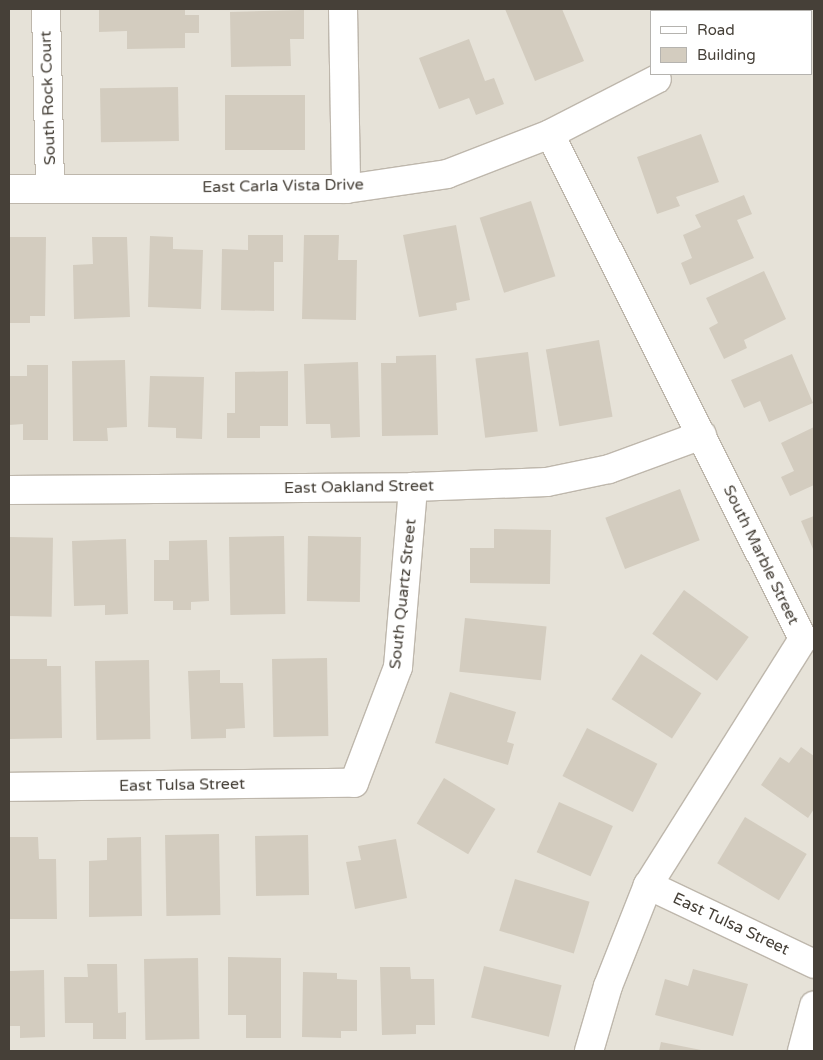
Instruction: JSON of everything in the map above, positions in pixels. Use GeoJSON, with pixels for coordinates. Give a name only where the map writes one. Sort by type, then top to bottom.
{"type":"FeatureCollection","features":[{"type":"Feature","properties":{"kind":"street","name":"South Rock Court"},"geometry":{"type":"LineString","coordinates":[[46,9],[50,187]]}},
{"type":"Feature","properties":{"kind":"street"},"geometry":{"type":"LineString","coordinates":[[344,9],[346,189]]}},
{"type":"Feature","properties":{"kind":"street","name":"East Carla Vista Drive"},"geometry":{"type":"LineString","coordinates":[[9,189],[50,187],[346,189],[448,174],[550,134],[657,78]]}},
{"type":"Feature","properties":{"kind":"street","name":"South Marble Street"},"geometry":{"type":"LineString","coordinates":[[550,134],[803,639],[648,885],[608,986],[589,1051]]}},
{"type":"Feature","properties":{"kind":"street","name":"East Oakland Street"},"geometry":{"type":"LineString","coordinates":[[9,490],[412,488],[546,482],[609,469],[702,435]]}},
{"type":"Feature","properties":{"kind":"street","name":"South Quartz Street"},"geometry":{"type":"LineString","coordinates":[[354,783],[398,667],[412,488]]}},
{"type":"Feature","properties":{"kind":"street","name":"East Tulsa Street"},"geometry":{"type":"LineString","coordinates":[[9,787],[354,783]]}},
{"type":"Feature","properties":{"kind":"street","name":"East Tulsa Street"},"geometry":{"type":"LineString","coordinates":[[648,885],[814,964]]}},
{"type":"Feature","properties":{"kind":"street"},"geometry":{"type":"LineString","coordinates":[[802,1051],[814,1006]]}},
{"type":"Feature","properties":{"kind":"shaded area"},"geometry":{"type":"Polygon","coordinates":[[[9,9],[814,9],[814,1051],[9,1051],[9,9]]]}},
{"type":"Feature","properties":{"kind":"building"},"geometry":{"type":"Polygon","coordinates":[[[99,9],[185,9],[185,15],[199,15],[199,33],[185,33],[185,48],[127,49],[127,31],[99,32],[99,9]]]}},
{"type":"Feature","properties":{"kind":"building"},"geometry":{"type":"Polygon","coordinates":[[[505,9],[562,9],[584,61],[535,81],[505,9]]]}},
{"type":"Feature","properties":{"kind":"building"},"geometry":{"type":"Polygon","coordinates":[[[304,10],[304,39],[290,39],[291,66],[231,67],[230,12],[304,10]]]}},
{"type":"Feature","properties":{"kind":"building"},"geometry":{"type":"Polygon","coordinates":[[[469,39],[485,81],[494,78],[504,104],[476,115],[469,98],[439,109],[419,58],[469,39]]]}},
{"type":"Feature","properties":{"kind":"building"},"geometry":{"type":"Polygon","coordinates":[[[178,87],[179,141],[101,142],[100,88],[178,87]]]}},
{"type":"Feature","properties":{"kind":"building"},"geometry":{"type":"Polygon","coordinates":[[[225,95],[305,95],[305,150],[225,150],[225,95]]]}},
{"type":"Feature","properties":{"kind":"building"},"geometry":{"type":"Polygon","coordinates":[[[701,134],[719,182],[676,197],[680,206],[657,214],[637,157],[701,134]]]}},
{"type":"Feature","properties":{"kind":"building"},"geometry":{"type":"Polygon","coordinates":[[[744,195],[752,214],[737,220],[754,258],[690,285],[681,263],[692,258],[683,235],[701,227],[695,215],[744,195]]]}},
{"type":"Feature","properties":{"kind":"building"},"geometry":{"type":"Polygon","coordinates":[[[531,201],[555,276],[504,293],[480,218],[531,201]]]}},
{"type":"Feature","properties":{"kind":"building"},"geometry":{"type":"Polygon","coordinates":[[[456,225],[470,300],[456,303],[457,310],[419,317],[403,235],[456,225]]]}},
{"type":"Feature","properties":{"kind":"building"},"geometry":{"type":"Polygon","coordinates":[[[248,235],[283,235],[283,262],[274,262],[274,311],[221,310],[222,249],[248,250],[248,235]]]}},
{"type":"Feature","properties":{"kind":"building"},"geometry":{"type":"Polygon","coordinates":[[[304,235],[339,235],[338,260],[357,260],[356,320],[302,319],[304,235]]]}},
{"type":"Feature","properties":{"kind":"building"},"geometry":{"type":"Polygon","coordinates":[[[150,236],[173,237],[173,249],[203,250],[201,309],[148,307],[150,236]]]}},
{"type":"Feature","properties":{"kind":"building"},"geometry":{"type":"Polygon","coordinates":[[[9,237],[46,237],[45,316],[30,316],[30,323],[9,323],[9,237]]]}},
{"type":"Feature","properties":{"kind":"building"},"geometry":{"type":"Polygon","coordinates":[[[92,237],[127,237],[130,317],[74,319],[73,265],[93,264],[92,237]]]}},
{"type":"Feature","properties":{"kind":"building"},"geometry":{"type":"Polygon","coordinates":[[[764,271],[786,319],[744,340],[747,348],[724,359],[709,328],[718,323],[706,298],[764,271]]]}},
{"type":"Feature","properties":{"kind":"building"},"geometry":{"type":"Polygon","coordinates":[[[599,340],[613,417],[559,426],[546,349],[599,340]]]}},
{"type":"Feature","properties":{"kind":"building"},"geometry":{"type":"Polygon","coordinates":[[[528,352],[538,431],[485,438],[475,358],[528,352]]]}},
{"type":"Feature","properties":{"kind":"building"},"geometry":{"type":"Polygon","coordinates":[[[792,354],[813,403],[769,422],[760,401],[744,408],[731,380],[792,354]]]}},
{"type":"Feature","properties":{"kind":"building"},"geometry":{"type":"Polygon","coordinates":[[[436,355],[438,435],[382,436],[381,363],[396,363],[396,356],[436,355]]]}},
{"type":"Feature","properties":{"kind":"building"},"geometry":{"type":"Polygon","coordinates":[[[125,360],[127,427],[107,428],[108,441],[73,441],[72,361],[125,360]]]}},
{"type":"Feature","properties":{"kind":"building"},"geometry":{"type":"Polygon","coordinates":[[[358,362],[360,437],[331,438],[330,424],[306,424],[304,364],[358,362]]]}},
{"type":"Feature","properties":{"kind":"building"},"geometry":{"type":"Polygon","coordinates":[[[27,365],[48,365],[48,440],[23,440],[23,424],[9,425],[9,376],[27,376],[27,365]]]}},
{"type":"Feature","properties":{"kind":"building"},"geometry":{"type":"Polygon","coordinates":[[[288,371],[288,426],[260,426],[260,438],[227,438],[227,413],[235,413],[235,372],[288,371]]]}},
{"type":"Feature","properties":{"kind":"building"},"geometry":{"type":"Polygon","coordinates":[[[150,376],[204,377],[202,439],[176,438],[176,428],[148,427],[150,376]]]}},
{"type":"Feature","properties":{"kind":"building"},"geometry":{"type":"Polygon","coordinates":[[[814,427],[814,485],[790,496],[781,477],[794,471],[781,443],[814,427]]]}},
{"type":"Feature","properties":{"kind":"building"},"geometry":{"type":"Polygon","coordinates":[[[680,489],[700,540],[625,569],[605,518],[680,489]]]}},
{"type":"Feature","properties":{"kind":"building"},"geometry":{"type":"Polygon","coordinates":[[[814,516],[814,549],[813,549],[801,521],[814,516]]]}},
{"type":"Feature","properties":{"kind":"building"},"geometry":{"type":"Polygon","coordinates":[[[494,529],[551,530],[550,584],[470,583],[470,548],[494,548],[494,529]]]}},
{"type":"Feature","properties":{"kind":"building"},"geometry":{"type":"Polygon","coordinates":[[[284,536],[285,614],[230,615],[229,537],[284,536]]]}},
{"type":"Feature","properties":{"kind":"building"},"geometry":{"type":"Polygon","coordinates":[[[308,536],[361,537],[360,602],[307,601],[308,536]]]}},
{"type":"Feature","properties":{"kind":"building"},"geometry":{"type":"Polygon","coordinates":[[[9,537],[53,538],[52,617],[9,616],[9,537]]]}},
{"type":"Feature","properties":{"kind":"building"},"geometry":{"type":"Polygon","coordinates":[[[126,539],[128,614],[105,615],[105,605],[74,606],[72,541],[126,539]]]}},
{"type":"Feature","properties":{"kind":"building"},"geometry":{"type":"Polygon","coordinates":[[[207,540],[209,601],[191,602],[191,610],[173,610],[173,601],[154,601],[154,560],[169,560],[169,541],[207,540]]]}},
{"type":"Feature","properties":{"kind":"building"},"geometry":{"type":"Polygon","coordinates":[[[684,590],[749,637],[717,681],[652,634],[684,590]]]}},
{"type":"Feature","properties":{"kind":"building"},"geometry":{"type":"Polygon","coordinates":[[[465,618],[547,627],[541,680],[459,672],[465,618]]]}},
{"type":"Feature","properties":{"kind":"building"},"geometry":{"type":"Polygon","coordinates":[[[641,654],[701,693],[672,739],[612,699],[641,654]]]}},
{"type":"Feature","properties":{"kind":"building"},"geometry":{"type":"Polygon","coordinates":[[[327,658],[328,736],[273,737],[272,659],[327,658]]]}},
{"type":"Feature","properties":{"kind":"building"},"geometry":{"type":"Polygon","coordinates":[[[9,659],[47,659],[47,666],[61,666],[62,738],[9,739],[9,659]]]}},
{"type":"Feature","properties":{"kind":"building"},"geometry":{"type":"Polygon","coordinates":[[[149,660],[150,739],[96,740],[95,661],[149,660]]]}},
{"type":"Feature","properties":{"kind":"building"},"geometry":{"type":"Polygon","coordinates":[[[220,670],[220,683],[243,683],[245,728],[226,729],[226,738],[191,739],[188,671],[220,670]]]}},
{"type":"Feature","properties":{"kind":"building"},"geometry":{"type":"Polygon","coordinates":[[[450,692],[516,712],[507,742],[514,744],[508,765],[435,743],[450,692]]]}},
{"type":"Feature","properties":{"kind":"building"},"geometry":{"type":"Polygon","coordinates":[[[587,728],[657,764],[633,812],[562,776],[587,728]]]}},
{"type":"Feature","properties":{"kind":"building"},"geometry":{"type":"Polygon","coordinates":[[[801,747],[814,756],[814,809],[808,818],[761,785],[780,757],[789,763],[801,747]]]}},
{"type":"Feature","properties":{"kind":"building"},"geometry":{"type":"Polygon","coordinates":[[[444,778],[495,809],[468,854],[417,823],[444,778]]]}},
{"type":"Feature","properties":{"kind":"building"},"geometry":{"type":"Polygon","coordinates":[[[559,802],[613,826],[591,876],[537,852],[559,802]]]}},
{"type":"Feature","properties":{"kind":"building"},"geometry":{"type":"Polygon","coordinates":[[[745,817],[807,854],[779,900],[717,863],[745,817]]]}},
{"type":"Feature","properties":{"kind":"building"},"geometry":{"type":"Polygon","coordinates":[[[219,834],[220,915],[166,916],[165,835],[219,834]]]}},
{"type":"Feature","properties":{"kind":"building"},"geometry":{"type":"Polygon","coordinates":[[[308,835],[309,895],[256,896],[255,836],[308,835]]]}},
{"type":"Feature","properties":{"kind":"building"},"geometry":{"type":"Polygon","coordinates":[[[9,837],[38,837],[39,859],[56,859],[57,919],[9,919],[9,837]]]}},
{"type":"Feature","properties":{"kind":"building"},"geometry":{"type":"Polygon","coordinates":[[[141,837],[142,916],[89,917],[89,861],[107,860],[107,838],[141,837]]]}},
{"type":"Feature","properties":{"kind":"building"},"geometry":{"type":"Polygon","coordinates":[[[396,839],[407,898],[355,909],[346,862],[361,860],[358,846],[396,839]]]}},
{"type":"Feature","properties":{"kind":"building"},"geometry":{"type":"Polygon","coordinates":[[[515,879],[590,902],[574,953],[499,931],[515,879]]]}},
{"type":"Feature","properties":{"kind":"building"},"geometry":{"type":"Polygon","coordinates":[[[228,957],[281,958],[281,1038],[246,1038],[246,1015],[228,1015],[228,957]]]}},
{"type":"Feature","properties":{"kind":"building"},"geometry":{"type":"Polygon","coordinates":[[[198,958],[199,1039],[145,1040],[144,959],[198,958]]]}},
{"type":"Feature","properties":{"kind":"building"},"geometry":{"type":"Polygon","coordinates":[[[87,964],[117,964],[118,1013],[126,1012],[126,1039],[93,1039],[93,1023],[65,1023],[64,977],[88,977],[87,964]]]}},
{"type":"Feature","properties":{"kind":"building"},"geometry":{"type":"Polygon","coordinates":[[[484,966],[562,985],[549,1037],[471,1017],[484,966]]]}},
{"type":"Feature","properties":{"kind":"building"},"geometry":{"type":"Polygon","coordinates":[[[380,967],[410,967],[411,979],[434,979],[435,1025],[416,1025],[416,1034],[382,1035],[380,967]]]}},
{"type":"Feature","properties":{"kind":"building"},"geometry":{"type":"Polygon","coordinates":[[[693,969],[748,984],[733,1036],[655,1015],[665,979],[688,986],[693,969]]]}},
{"type":"Feature","properties":{"kind":"building"},"geometry":{"type":"Polygon","coordinates":[[[44,970],[45,1037],[20,1038],[20,1026],[9,1026],[9,971],[44,970]]]}},
{"type":"Feature","properties":{"kind":"building"},"geometry":{"type":"Polygon","coordinates":[[[303,972],[337,973],[337,979],[357,980],[357,1031],[341,1031],[341,1038],[302,1037],[303,972]]]}},
{"type":"Feature","properties":{"kind":"building"},"geometry":{"type":"Polygon","coordinates":[[[661,1042],[701,1050],[701,1051],[659,1051],[661,1042]]]}}]}
